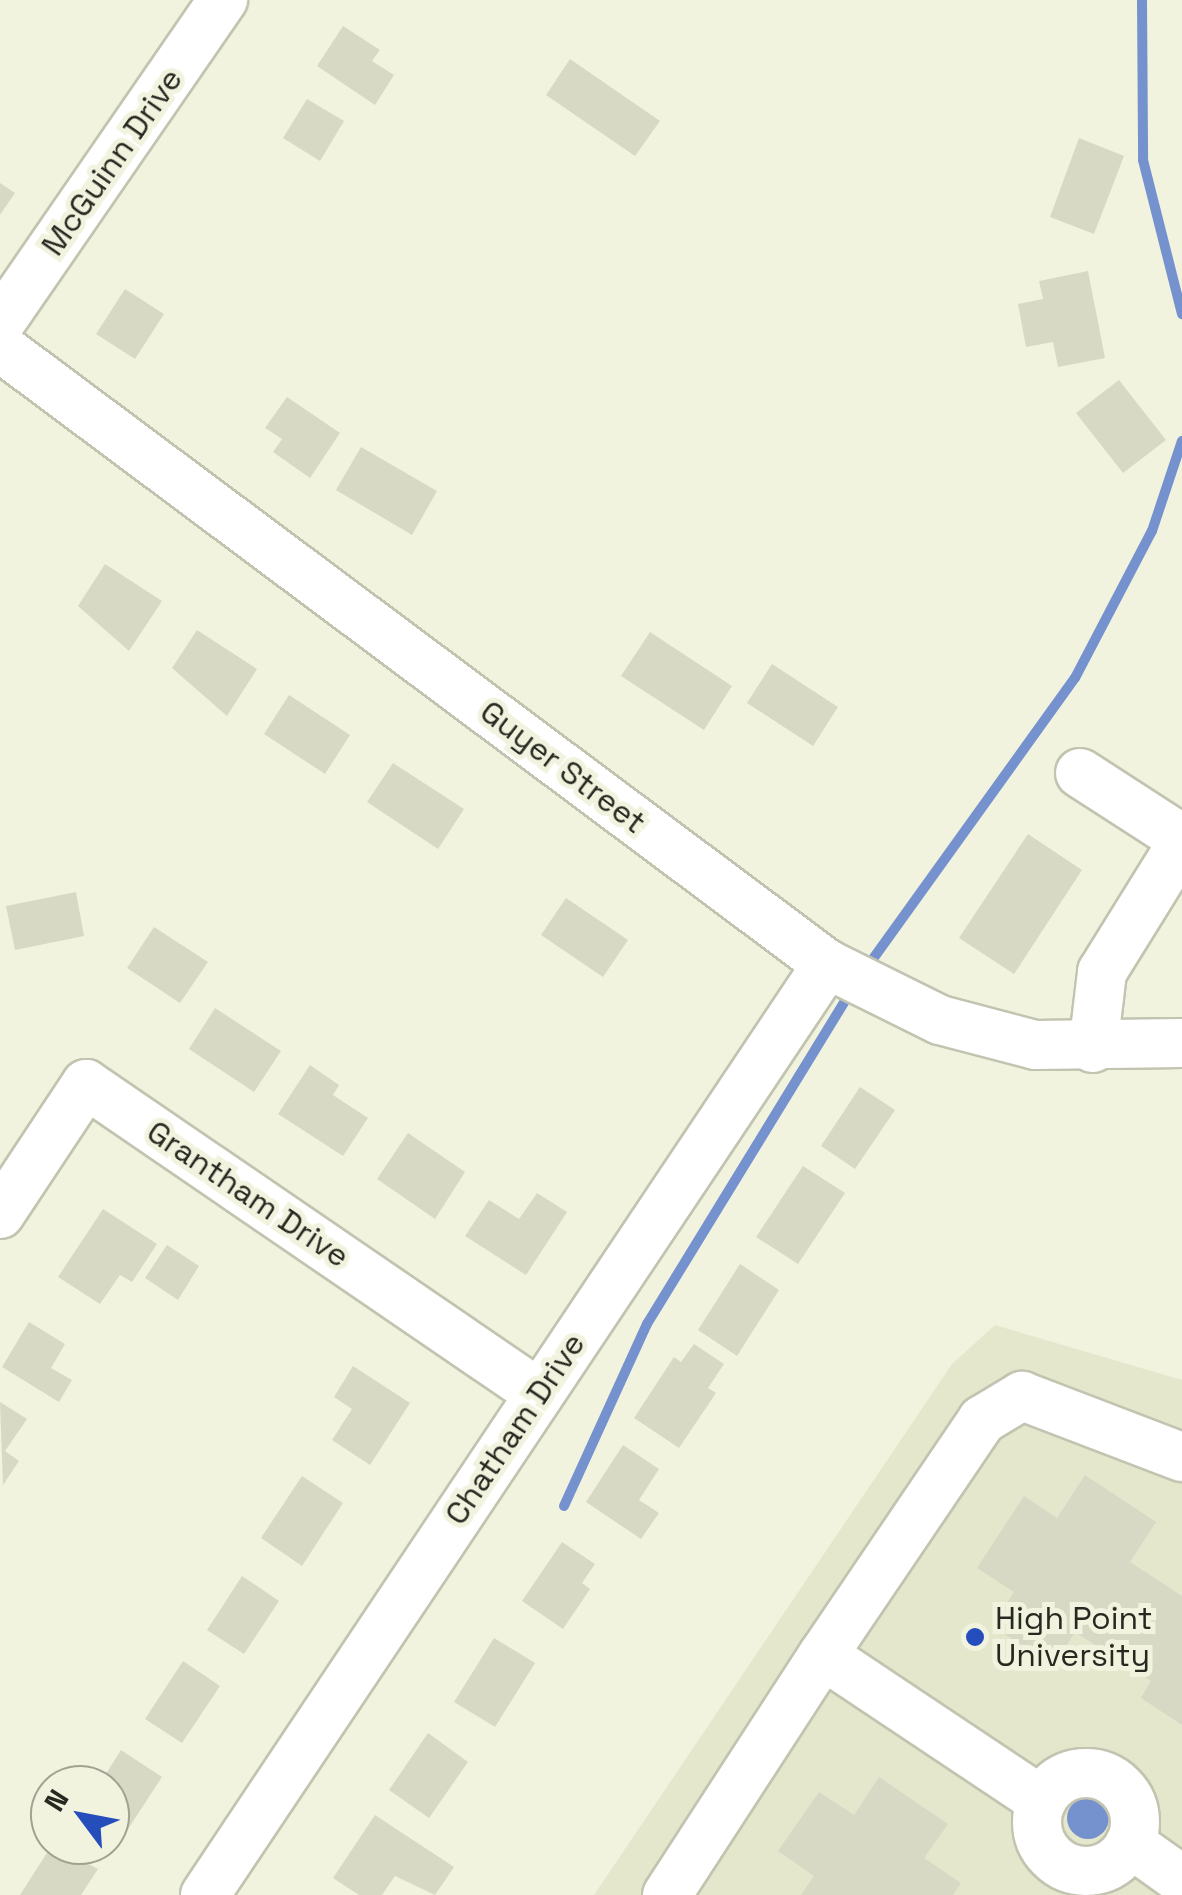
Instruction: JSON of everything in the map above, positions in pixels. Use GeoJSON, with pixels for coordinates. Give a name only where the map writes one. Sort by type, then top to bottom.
{"type":"FeatureCollection","features":[{"type":"Feature","properties":{"kind":"street","name":"McGuinn Drive"},"geometry":{"type":"LineString","coordinates":[[0,323],[223,0]]}},
{"type":"Feature","properties":{"kind":"street","name":"Guyer Street"},"geometry":{"type":"LineString","coordinates":[[0,347],[827,964],[940,1020],[1036,1045],[1093,1048],[1182,1043]]}},
{"type":"Feature","properties":{"kind":"street"},"geometry":{"type":"LineString","coordinates":[[1080,774],[1182,841],[1102,972],[1093,1048]]}},
{"type":"Feature","properties":{"kind":"street","name":"Chatham Drive"},"geometry":{"type":"LineString","coordinates":[[204,1895],[827,964]]}},
{"type":"Feature","properties":{"kind":"street","name":"Grantham Drive"},"geometry":{"type":"LineString","coordinates":[[0,1214],[86,1084],[538,1393]]}},
{"type":"Feature","properties":{"kind":"street"},"geometry":{"type":"LineString","coordinates":[[667,1895],[982,1420],[1022,1396],[1182,1457]]}},
{"type":"Feature","properties":{"kind":"street"},"geometry":{"type":"LineString","coordinates":[[824,1656],[1042,1801]]}},
{"type":"Feature","properties":{"kind":"street"},"geometry":{"type":"LineString","coordinates":[[1077,1774],[1109,1778],[1130,1798],[1130,1843],[1106,1867],[1045,1880],[1039,1835],[1042,1801],[1077,1774]]}},
{"type":"Feature","properties":{"kind":"street"},"geometry":{"type":"LineString","coordinates":[[1130,1843],[1182,1880]]}},
{"type":"Feature","properties":{"kind":"shaded area","name":"High Point University"},"geometry":{"type":"Polygon","coordinates":[[[995,1325],[1182,1380],[1182,1895],[594,1895],[952,1364],[995,1325]]]}},
{"type":"Feature","properties":{"kind":"water"},"geometry":{"type":"Polygon","coordinates":[[[1088,1797],[1103,1803],[1109,1818],[1103,1833],[1088,1839],[1073,1833],[1067,1818],[1073,1803],[1088,1797]]]}},
{"type":"Feature","properties":{"kind":"building"},"geometry":{"type":"Polygon","coordinates":[[[343,26],[380,50],[372,61],[394,75],[375,105],[317,66],[343,26]]]}},
{"type":"Feature","properties":{"kind":"building"},"geometry":{"type":"Polygon","coordinates":[[[570,59],[660,121],[635,156],[546,95],[570,59]]]}},
{"type":"Feature","properties":{"kind":"building"},"geometry":{"type":"Polygon","coordinates":[[[307,99],[344,121],[320,161],[283,138],[307,99]]]}},
{"type":"Feature","properties":{"kind":"building"},"geometry":{"type":"Polygon","coordinates":[[[1079,138],[1124,156],[1094,234],[1050,217],[1079,138]]]}},
{"type":"Feature","properties":{"kind":"building"},"geometry":{"type":"Polygon","coordinates":[[[0,183],[15,193],[0,215],[0,183]]]}},
{"type":"Feature","properties":{"kind":"building"},"geometry":{"type":"Polygon","coordinates":[[[1088,271],[1105,358],[1058,367],[1053,342],[1026,347],[1018,304],[1043,299],[1039,281],[1088,271]]]}},
{"type":"Feature","properties":{"kind":"building"},"geometry":{"type":"Polygon","coordinates":[[[125,289],[164,314],[135,359],[96,334],[125,289]]]}},
{"type":"Feature","properties":{"kind":"building"},"geometry":{"type":"Polygon","coordinates":[[[1119,380],[1166,440],[1123,473],[1076,413],[1119,380]]]}},
{"type":"Feature","properties":{"kind":"building"},"geometry":{"type":"Polygon","coordinates":[[[287,397],[340,433],[310,478],[273,452],[282,439],[265,428],[287,397]]]}},
{"type":"Feature","properties":{"kind":"building"},"geometry":{"type":"Polygon","coordinates":[[[361,447],[437,491],[412,535],[336,490],[361,447]]]}},
{"type":"Feature","properties":{"kind":"building"},"geometry":{"type":"Polygon","coordinates":[[[105,564],[162,601],[129,651],[78,606],[105,564]]]}},
{"type":"Feature","properties":{"kind":"building"},"geometry":{"type":"Polygon","coordinates":[[[197,630],[257,669],[227,716],[172,668],[197,630]]]}},
{"type":"Feature","properties":{"kind":"building"},"geometry":{"type":"Polygon","coordinates":[[[650,632],[732,686],[704,730],[621,676],[650,632]]]}},
{"type":"Feature","properties":{"kind":"building"},"geometry":{"type":"Polygon","coordinates":[[[772,664],[838,707],[813,746],[747,703],[772,664]]]}},
{"type":"Feature","properties":{"kind":"building"},"geometry":{"type":"Polygon","coordinates":[[[289,695],[350,735],[325,774],[264,734],[289,695]]]}},
{"type":"Feature","properties":{"kind":"building"},"geometry":{"type":"Polygon","coordinates":[[[393,763],[464,809],[438,849],[367,802],[393,763]]]}},
{"type":"Feature","properties":{"kind":"building"},"geometry":{"type":"Polygon","coordinates":[[[1028,834],[1082,870],[1014,974],[959,938],[1028,834]]]}},
{"type":"Feature","properties":{"kind":"building"},"geometry":{"type":"Polygon","coordinates":[[[76,892],[84,936],[15,950],[6,906],[76,892]]]}},
{"type":"Feature","properties":{"kind":"building"},"geometry":{"type":"Polygon","coordinates":[[[566,898],[628,940],[603,977],[541,935],[566,898]]]}},
{"type":"Feature","properties":{"kind":"building"},"geometry":{"type":"Polygon","coordinates":[[[154,927],[208,962],[180,1003],[127,968],[154,927]]]}},
{"type":"Feature","properties":{"kind":"building"},"geometry":{"type":"Polygon","coordinates":[[[215,1008],[281,1051],[254,1092],[189,1049],[215,1008]]]}},
{"type":"Feature","properties":{"kind":"building"},"geometry":{"type":"Polygon","coordinates":[[[310,1065],[339,1085],[333,1095],[368,1118],[343,1156],[278,1114],[310,1065]]]}},
{"type":"Feature","properties":{"kind":"building"},"geometry":{"type":"Polygon","coordinates":[[[860,1087],[895,1110],[855,1169],[821,1146],[860,1087]]]}},
{"type":"Feature","properties":{"kind":"building"},"geometry":{"type":"Polygon","coordinates":[[[408,1133],[465,1172],[435,1219],[377,1179],[408,1133]]]}},
{"type":"Feature","properties":{"kind":"building"},"geometry":{"type":"Polygon","coordinates":[[[803,1166],[845,1193],[798,1264],[756,1237],[803,1166]]]}},
{"type":"Feature","properties":{"kind":"building"},"geometry":{"type":"Polygon","coordinates":[[[537,1193],[567,1212],[526,1275],[465,1236],[489,1200],[519,1219],[537,1193]]]}},
{"type":"Feature","properties":{"kind":"building"},"geometry":{"type":"Polygon","coordinates":[[[103,1209],[157,1244],[132,1282],[120,1275],[100,1304],[58,1277],[103,1209]]]}},
{"type":"Feature","properties":{"kind":"building"},"geometry":{"type":"Polygon","coordinates":[[[167,1245],[199,1266],[178,1300],[145,1278],[167,1245]]]}},
{"type":"Feature","properties":{"kind":"building"},"geometry":{"type":"Polygon","coordinates":[[[740,1264],[779,1290],[737,1356],[698,1330],[740,1264]]]}},
{"type":"Feature","properties":{"kind":"building"},"geometry":{"type":"Polygon","coordinates":[[[29,1322],[65,1344],[51,1368],[72,1380],[59,1402],[2,1367],[29,1322]]]}},
{"type":"Feature","properties":{"kind":"building"},"geometry":{"type":"Polygon","coordinates":[[[694,1344],[724,1364],[708,1388],[716,1393],[679,1448],[634,1418],[674,1357],[681,1362],[694,1344]]]}},
{"type":"Feature","properties":{"kind":"building"},"geometry":{"type":"Polygon","coordinates":[[[353,1366],[410,1403],[370,1465],[332,1440],[352,1409],[334,1397],[353,1366]]]}},
{"type":"Feature","properties":{"kind":"building"},"geometry":{"type":"Polygon","coordinates":[[[0,1402],[27,1419],[5,1451],[19,1461],[3,1485],[0,1402]]]}},
{"type":"Feature","properties":{"kind":"building"},"geometry":{"type":"Polygon","coordinates":[[[623,1445],[659,1469],[639,1500],[659,1513],[641,1539],[586,1502],[623,1445]]]}},
{"type":"Feature","properties":{"kind":"building"},"geometry":{"type":"Polygon","coordinates":[[[1085,1475],[1156,1522],[1130,1562],[1182,1596],[1182,1725],[1141,1698],[1151,1681],[1075,1632],[1054,1666],[992,1626],[1014,1592],[977,1568],[1024,1496],[1057,1518],[1085,1475]]]}},
{"type":"Feature","properties":{"kind":"building"},"geometry":{"type":"Polygon","coordinates":[[[302,1476],[343,1503],[302,1566],[261,1538],[302,1476]]]}},
{"type":"Feature","properties":{"kind":"building"},"geometry":{"type":"Polygon","coordinates":[[[562,1542],[595,1564],[582,1583],[590,1589],[563,1629],[522,1601],[562,1542]]]}},
{"type":"Feature","properties":{"kind":"building"},"geometry":{"type":"Polygon","coordinates":[[[242,1576],[279,1601],[244,1654],[207,1630],[242,1576]]]}},
{"type":"Feature","properties":{"kind":"building"},"geometry":{"type":"Polygon","coordinates":[[[494,1638],[535,1663],[495,1727],[454,1702],[494,1638]]]}},
{"type":"Feature","properties":{"kind":"building"},"geometry":{"type":"Polygon","coordinates":[[[183,1661],[220,1686],[182,1743],[145,1719],[183,1661]]]}},
{"type":"Feature","properties":{"kind":"building"},"geometry":{"type":"Polygon","coordinates":[[[428,1733],[468,1762],[429,1818],[389,1790],[428,1733]]]}},
{"type":"Feature","properties":{"kind":"building"},"geometry":{"type":"Polygon","coordinates":[[[121,1750],[162,1777],[130,1826],[130,1765],[112,1765],[121,1750]]]}},
{"type":"Feature","properties":{"kind":"building"},"geometry":{"type":"Polygon","coordinates":[[[879,1777],[948,1824],[924,1858],[961,1883],[953,1895],[801,1895],[814,1876],[778,1851],[819,1792],[854,1815],[879,1777]]]}},
{"type":"Feature","properties":{"kind":"building"},"geometry":{"type":"Polygon","coordinates":[[[375,1815],[454,1867],[435,1895],[395,1876],[382,1895],[359,1895],[333,1878],[375,1815]]]}},
{"type":"Feature","properties":{"kind":"building"},"geometry":{"type":"Polygon","coordinates":[[[39,1865],[90,1865],[98,1869],[81,1895],[20,1895],[39,1865]]]}},
{"type":"Feature","properties":{"kind":"waterway"},"geometry":{"type":"LineString","coordinates":[[1142,0],[1143,160],[1182,314]]}},
{"type":"Feature","properties":{"kind":"waterway"},"geometry":{"type":"LineString","coordinates":[[865,970],[1075,678],[1152,531],[1182,441]]}},
{"type":"Feature","properties":{"kind":"waterway"},"geometry":{"type":"LineString","coordinates":[[564,1506],[647,1324],[853,988]]}},
{"type":"Feature","properties":{"kind":"place","name":"High Point University"},"geometry":{"type":"Point","coordinates":[975,1637]}}]}
